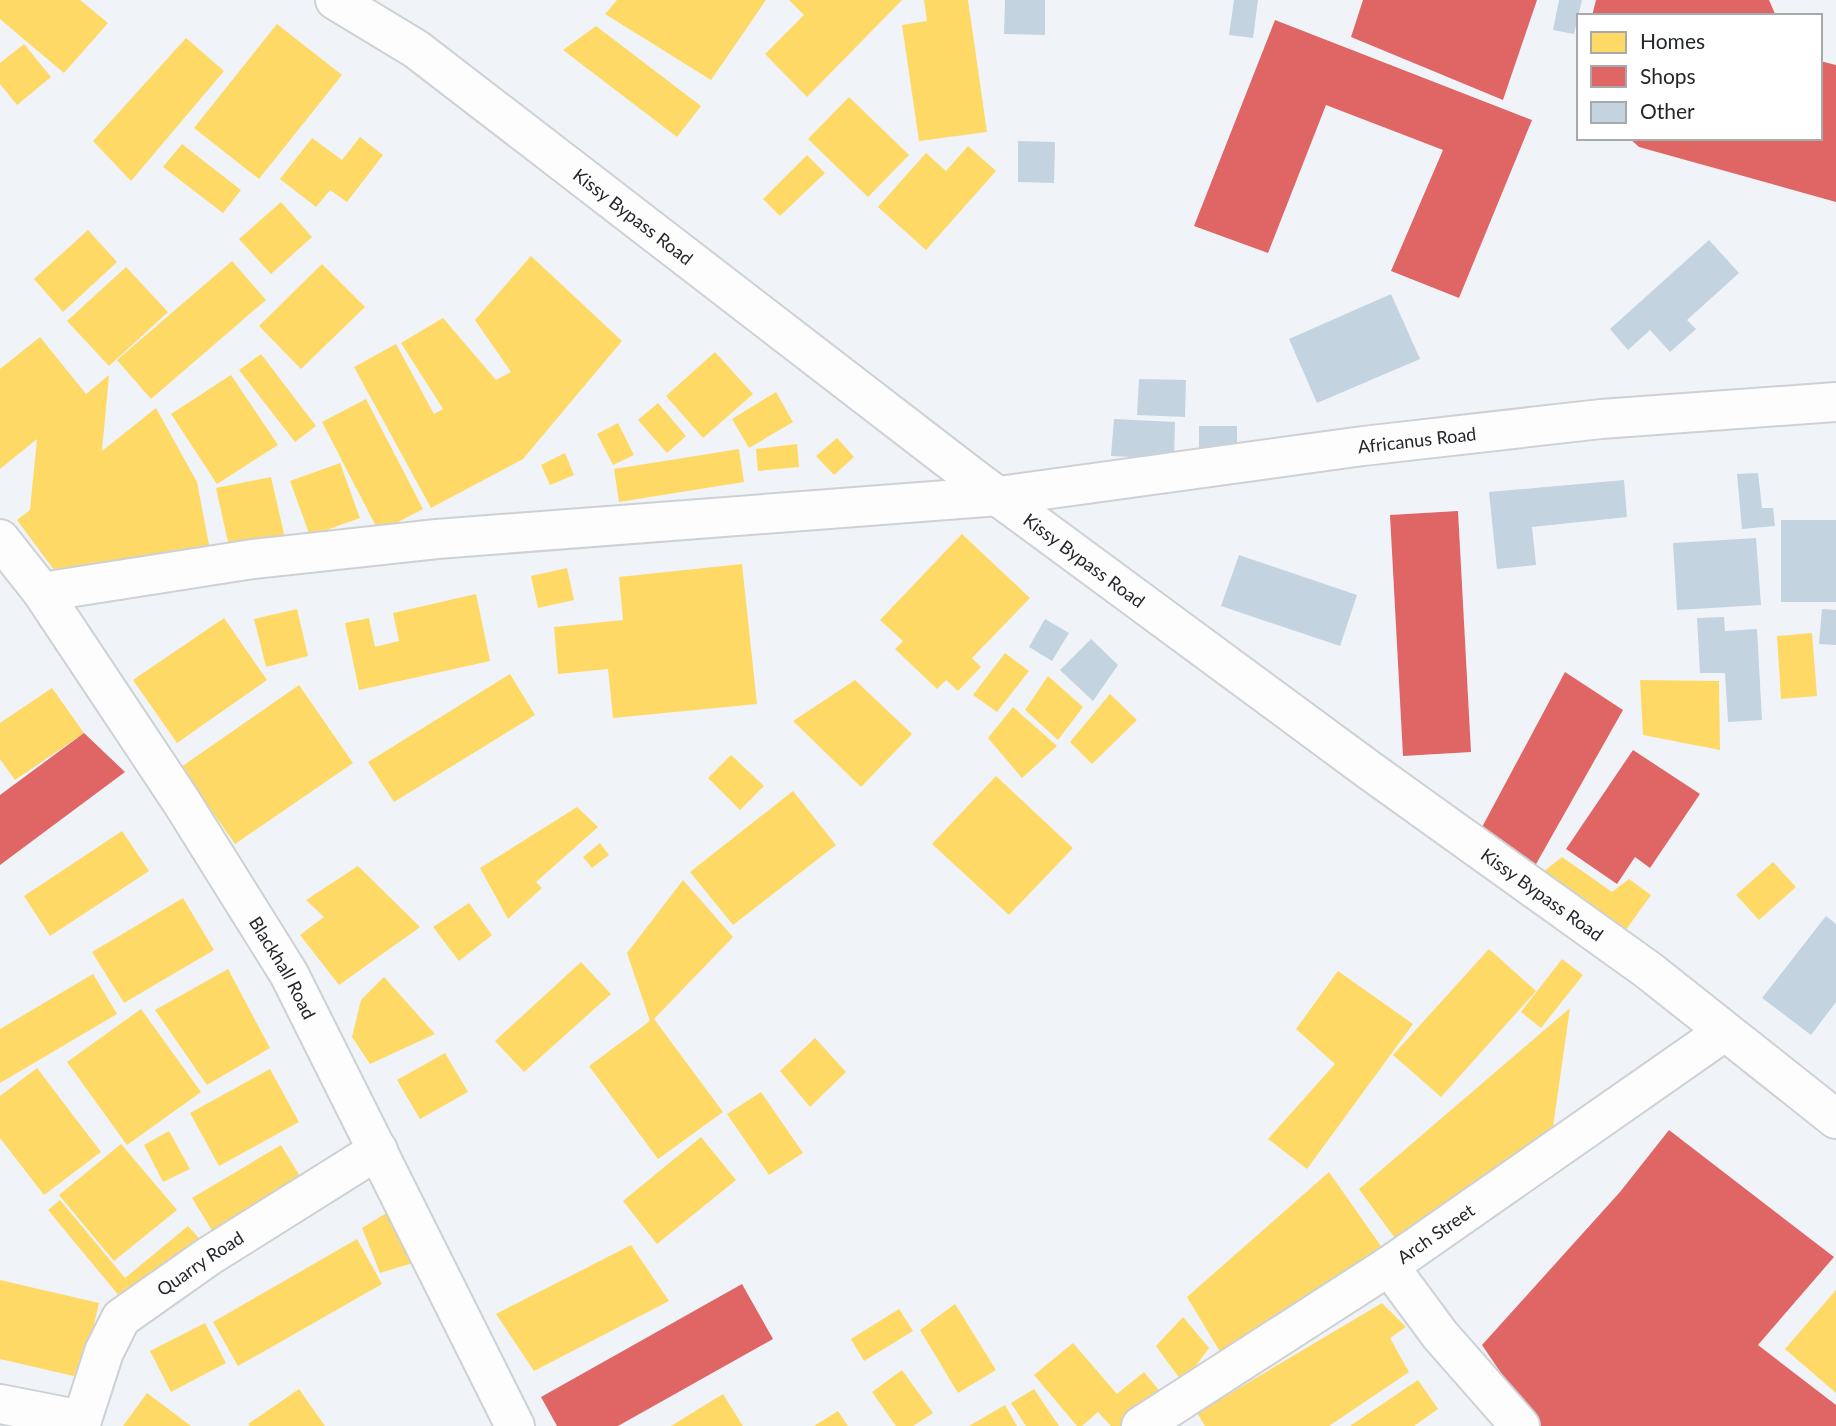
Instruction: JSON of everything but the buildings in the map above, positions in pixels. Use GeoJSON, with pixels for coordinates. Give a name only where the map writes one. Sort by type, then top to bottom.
{"type":"FeatureCollection","features":[{"type":"Feature","properties":{"kind":"street","name":"Kissy Bypass Road"},"geometry":{"type":"LineString","coordinates":[[335,0],[416,49],[977,481],[1369,770],[1648,970],[1836,1119]]}},
{"type":"Feature","properties":{"kind":"street","name":"Africanus Road"},"geometry":{"type":"LineString","coordinates":[[42,592],[253,559],[437,540],[999,496],[1363,446],[1601,419],[1836,402]]}},
{"type":"Feature","properties":{"kind":"street","name":"Blackhall Road"},"geometry":{"type":"LineString","coordinates":[[0,539],[42,592],[181,801],[289,974],[515,1426]]}},
{"type":"Feature","properties":{"kind":"street","name":"Arch Street"},"geometry":{"type":"LineString","coordinates":[[1141,1426],[1389,1266],[1724,1032]]}},
{"type":"Feature","properties":{"kind":"street","name":"Quarry Road"},"geometry":{"type":"LineString","coordinates":[[81,1423],[104,1352],[121,1318],[209,1256],[378,1150]]}},
{"type":"Feature","properties":{"kind":"street"},"geometry":{"type":"LineString","coordinates":[[1389,1266],[1440,1335],[1521,1426]]}},
{"type":"Feature","properties":{"kind":"street"},"geometry":{"type":"LineString","coordinates":[[0,1404],[81,1423]]}}]}
